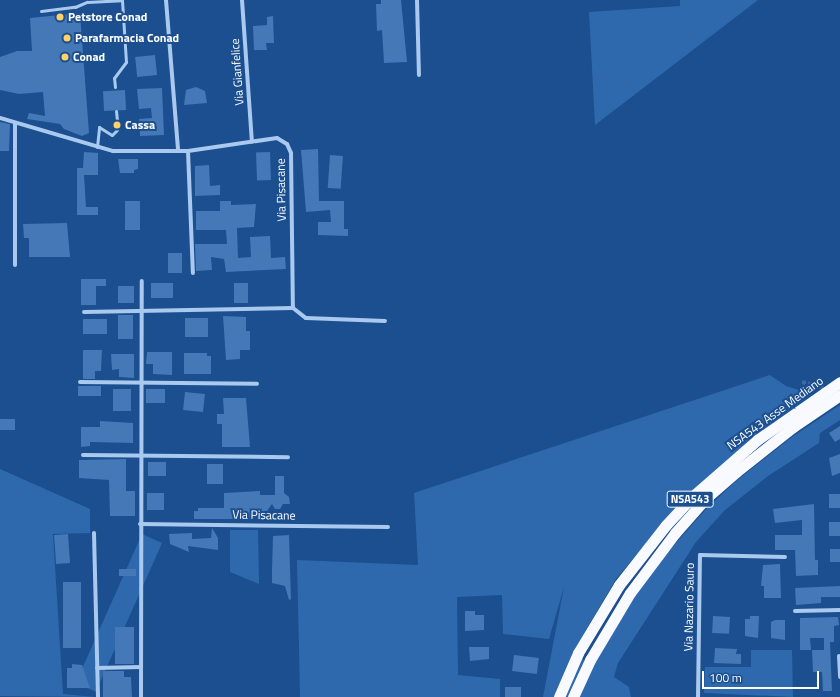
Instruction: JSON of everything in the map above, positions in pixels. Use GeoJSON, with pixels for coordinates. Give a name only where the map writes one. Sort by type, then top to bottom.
{"type":"FeatureCollection","features":[{"type":"Feature","properties":{"kind":"highway","name":"NSA543 Asse Mediano"},"geometry":{"type":"LineString","coordinates":[[560,697],[578,654],[619,585],[692,497],[757,440],[840,382]]}},
{"type":"Feature","properties":{"kind":"highway","name":"NSA543 Asse Mediano"},"geometry":{"type":"LineString","coordinates":[[573,697],[590,660],[653,559],[706,498],[793,427],[840,395]]}},
{"type":"Feature","properties":{"kind":"street"},"geometry":{"type":"LineString","coordinates":[[166,0],[178,150]]}},
{"type":"Feature","properties":{"kind":"street","name":"Via Gianfelice"},"geometry":{"type":"LineString","coordinates":[[242,0],[252,142]]}},
{"type":"Feature","properties":{"kind":"street"},"geometry":{"type":"LineString","coordinates":[[417,0],[419,75]]}},
{"type":"Feature","properties":{"kind":"street","name":"Via Pisacane"},"geometry":{"type":"LineString","coordinates":[[0,118],[15,124],[112,151],[188,151],[277,138],[287,144],[291,153],[293,308]]}},
{"type":"Feature","properties":{"kind":"street"},"geometry":{"type":"LineString","coordinates":[[14,265],[15,124]]}},
{"type":"Feature","properties":{"kind":"street"},"geometry":{"type":"LineString","coordinates":[[188,151],[193,273]]}},
{"type":"Feature","properties":{"kind":"street"},"geometry":{"type":"LineString","coordinates":[[141,697],[140,456],[142,281]]}},
{"type":"Feature","properties":{"kind":"street"},"geometry":{"type":"LineString","coordinates":[[84,312],[293,308],[306,318],[385,321]]}},
{"type":"Feature","properties":{"kind":"street"},"geometry":{"type":"LineString","coordinates":[[80,382],[257,384]]}},
{"type":"Feature","properties":{"kind":"street"},"geometry":{"type":"LineString","coordinates":[[83,455],[288,457]]}},
{"type":"Feature","properties":{"kind":"street","name":"Via Pisacane"},"geometry":{"type":"LineString","coordinates":[[140,524],[388,527]]}},
{"type":"Feature","properties":{"kind":"street"},"geometry":{"type":"LineString","coordinates":[[94,533],[98,697]]}},
{"type":"Feature","properties":{"kind":"street","name":"Via Nazario Sauro"},"geometry":{"type":"LineString","coordinates":[[698,697],[700,555],[786,557]]}},
{"type":"Feature","properties":{"kind":"street"},"geometry":{"type":"LineString","coordinates":[[795,611],[840,610]]}},
{"type":"Feature","properties":{"kind":"street"},"geometry":{"type":"LineString","coordinates":[[839,656],[840,677]]}},
{"type":"Feature","properties":{"kind":"street"},"geometry":{"type":"LineString","coordinates":[[97,668],[141,667]]}},
{"type":"Feature","properties":{"kind":"lane"},"geometry":{"type":"LineString","coordinates":[[41,11],[75,7],[87,2],[122,0],[126,62],[114,78],[114,87]]}},
{"type":"Feature","properties":{"kind":"lane"},"geometry":{"type":"LineString","coordinates":[[116,111],[116,121]]}},
{"type":"Feature","properties":{"kind":"lane"},"geometry":{"type":"LineString","coordinates":[[97,147],[99,127],[112,135],[117,130]]}},
{"type":"Feature","properties":{"kind":"shaded area"},"geometry":{"type":"Polygon","coordinates":[[[680,0],[758,0],[595,125],[589,12],[680,6],[680,0]]]}},
{"type":"Feature","properties":{"kind":"shaded area"},"geometry":{"type":"Polygon","coordinates":[[[770,375],[786,386],[812,394],[753,437],[678,505],[616,579],[572,654],[592,664],[652,570],[706,509],[736,481],[792,437],[840,405],[840,420],[820,433],[819,443],[768,476],[725,510],[696,542],[618,663],[614,677],[629,687],[631,697],[543,697],[564,587],[549,639],[503,634],[502,595],[457,597],[458,675],[500,679],[500,697],[300,697],[297,560],[418,565],[414,493],[770,375]]]}},
{"type":"Feature","properties":{"kind":"shaded area"},"geometry":{"type":"Polygon","coordinates":[[[0,469],[90,509],[90,533],[53,534],[63,694],[95,697],[0,696],[0,469]]]}},
{"type":"Feature","properties":{"kind":"shaded area"},"geometry":{"type":"Polygon","coordinates":[[[230,530],[258,530],[259,584],[230,572],[230,530]]]}},
{"type":"Feature","properties":{"kind":"shaded area"},"geometry":{"type":"Polygon","coordinates":[[[142,534],[162,543],[96,692],[76,683],[142,534]]]}},
{"type":"Feature","properties":{"kind":"shaded area"},"geometry":{"type":"Polygon","coordinates":[[[751,650],[792,650],[793,697],[704,693],[705,667],[751,667],[751,650]]]}},
{"type":"Feature","properties":{"kind":"building"},"geometry":{"type":"Polygon","coordinates":[[[381,0],[401,0],[407,62],[384,63],[382,30],[377,31],[376,4],[381,4],[381,0]]]}},
{"type":"Feature","properties":{"kind":"building","name":"Conad"},"geometry":{"type":"Polygon","coordinates":[[[80,13],[89,133],[82,136],[64,129],[60,124],[27,119],[29,113],[45,116],[43,92],[19,94],[0,90],[0,57],[17,51],[32,51],[30,18],[80,13]]]}},
{"type":"Feature","properties":{"kind":"building"},"geometry":{"type":"Polygon","coordinates":[[[273,16],[274,43],[266,43],[267,50],[254,50],[253,26],[267,25],[267,17],[273,16]]]}},
{"type":"Feature","properties":{"kind":"building"},"geometry":{"type":"Polygon","coordinates":[[[155,55],[157,75],[137,77],[135,57],[155,55]]]}},
{"type":"Feature","properties":{"kind":"building"},"geometry":{"type":"Polygon","coordinates":[[[196,87],[205,91],[207,103],[184,105],[186,90],[196,87]]]}},
{"type":"Feature","properties":{"kind":"building"},"geometry":{"type":"Polygon","coordinates":[[[162,88],[164,135],[140,136],[139,119],[152,118],[151,108],[139,109],[137,89],[162,88]]]}},
{"type":"Feature","properties":{"kind":"building","name":"Conad"},"geometry":{"type":"Polygon","coordinates":[[[125,90],[126,110],[104,111],[103,91],[125,90]]]}},
{"type":"Feature","properties":{"kind":"building"},"geometry":{"type":"Polygon","coordinates":[[[0,122],[10,124],[9,151],[0,151],[0,122]]]}},
{"type":"Feature","properties":{"kind":"building"},"geometry":{"type":"Polygon","coordinates":[[[318,149],[319,201],[344,201],[344,229],[348,229],[348,236],[318,235],[318,222],[331,222],[330,210],[306,212],[301,150],[318,149]]]}},
{"type":"Feature","properties":{"kind":"building"},"geometry":{"type":"Polygon","coordinates":[[[84,152],[98,153],[98,175],[84,175],[86,207],[98,207],[98,215],[77,215],[77,168],[83,168],[84,152]]]}},
{"type":"Feature","properties":{"kind":"building"},"geometry":{"type":"Polygon","coordinates":[[[256,152],[270,152],[271,180],[257,180],[256,152]]]}},
{"type":"Feature","properties":{"kind":"building"},"geometry":{"type":"Polygon","coordinates":[[[330,155],[343,156],[341,189],[328,188],[330,155]]]}},
{"type":"Feature","properties":{"kind":"building"},"geometry":{"type":"Polygon","coordinates":[[[118,159],[138,159],[138,169],[134,170],[134,173],[120,173],[118,159]]]}},
{"type":"Feature","properties":{"kind":"building"},"geometry":{"type":"Polygon","coordinates":[[[209,165],[210,186],[220,185],[220,195],[195,196],[195,166],[209,165]]]}},
{"type":"Feature","properties":{"kind":"building"},"geometry":{"type":"Polygon","coordinates":[[[125,201],[140,201],[140,230],[125,230],[125,201]]]}},
{"type":"Feature","properties":{"kind":"building"},"geometry":{"type":"Polygon","coordinates":[[[220,201],[231,201],[231,205],[256,204],[254,227],[237,228],[238,258],[251,257],[250,237],[270,236],[271,258],[285,257],[286,269],[226,272],[224,259],[211,257],[212,270],[196,271],[195,244],[227,244],[226,230],[196,230],[196,211],[220,211],[220,201]]]}},
{"type":"Feature","properties":{"kind":"building"},"geometry":{"type":"Polygon","coordinates":[[[67,223],[70,257],[29,257],[29,238],[24,238],[23,224],[67,223]]]}},
{"type":"Feature","properties":{"kind":"building"},"geometry":{"type":"Polygon","coordinates":[[[168,253],[182,253],[182,273],[168,273],[168,253]]]}},
{"type":"Feature","properties":{"kind":"building"},"geometry":{"type":"Polygon","coordinates":[[[81,279],[106,279],[106,286],[96,286],[96,305],[81,305],[81,279]]]}},
{"type":"Feature","properties":{"kind":"building"},"geometry":{"type":"Polygon","coordinates":[[[151,283],[173,283],[173,298],[151,298],[151,283]]]}},
{"type":"Feature","properties":{"kind":"building"},"geometry":{"type":"Polygon","coordinates":[[[234,283],[248,283],[248,303],[234,303],[234,283]]]}},
{"type":"Feature","properties":{"kind":"building"},"geometry":{"type":"Polygon","coordinates":[[[118,286],[134,286],[134,303],[118,303],[118,286]]]}},
{"type":"Feature","properties":{"kind":"building"},"geometry":{"type":"Polygon","coordinates":[[[118,315],[133,315],[133,339],[118,339],[118,315]]]}},
{"type":"Feature","properties":{"kind":"building"},"geometry":{"type":"Polygon","coordinates":[[[223,316],[246,317],[246,331],[250,331],[250,350],[240,350],[240,359],[226,360],[223,316]]]}},
{"type":"Feature","properties":{"kind":"building"},"geometry":{"type":"Polygon","coordinates":[[[185,318],[208,318],[208,337],[185,337],[185,318]]]}},
{"type":"Feature","properties":{"kind":"building"},"geometry":{"type":"Polygon","coordinates":[[[83,319],[107,319],[107,334],[83,334],[83,319]]]}},
{"type":"Feature","properties":{"kind":"building"},"geometry":{"type":"Polygon","coordinates":[[[83,350],[102,350],[101,371],[95,371],[95,379],[83,379],[83,350]]]}},
{"type":"Feature","properties":{"kind":"building"},"geometry":{"type":"Polygon","coordinates":[[[147,352],[172,352],[172,375],[153,374],[153,364],[146,364],[147,352]]]}},
{"type":"Feature","properties":{"kind":"building"},"geometry":{"type":"Polygon","coordinates":[[[184,353],[207,353],[207,356],[211,356],[211,374],[184,374],[184,353]]]}},
{"type":"Feature","properties":{"kind":"building"},"geometry":{"type":"Polygon","coordinates":[[[111,354],[134,354],[134,378],[119,377],[119,369],[112,370],[111,354]]]}},
{"type":"Feature","properties":{"kind":"building"},"geometry":{"type":"Polygon","coordinates":[[[78,386],[101,386],[101,396],[78,396],[78,386]]]}},
{"type":"Feature","properties":{"kind":"building"},"geometry":{"type":"Polygon","coordinates":[[[113,389],[131,389],[131,411],[113,411],[113,389]]]}},
{"type":"Feature","properties":{"kind":"building"},"geometry":{"type":"Polygon","coordinates":[[[146,389],[165,389],[165,403],[146,403],[146,389]]]}},
{"type":"Feature","properties":{"kind":"building"},"geometry":{"type":"Polygon","coordinates":[[[185,392],[205,394],[203,412],[183,410],[185,392]]]}},
{"type":"Feature","properties":{"kind":"building"},"geometry":{"type":"Polygon","coordinates":[[[223,398],[246,398],[250,447],[222,447],[222,424],[217,424],[217,414],[224,414],[223,398]]]}},
{"type":"Feature","properties":{"kind":"building"},"geometry":{"type":"Polygon","coordinates":[[[0,419],[15,419],[15,430],[0,430],[0,419]]]}},
{"type":"Feature","properties":{"kind":"building"},"geometry":{"type":"Polygon","coordinates":[[[100,421],[133,423],[133,443],[90,442],[90,446],[81,447],[81,427],[100,427],[100,421]]]}},
{"type":"Feature","properties":{"kind":"building"},"geometry":{"type":"Polygon","coordinates":[[[840,426],[840,439],[835,442],[829,433],[840,426]]]}},
{"type":"Feature","properties":{"kind":"building"},"geometry":{"type":"Polygon","coordinates":[[[840,454],[840,473],[832,476],[829,458],[840,454]]]}},
{"type":"Feature","properties":{"kind":"building"},"geometry":{"type":"Polygon","coordinates":[[[126,459],[126,491],[135,491],[135,516],[110,516],[109,480],[79,478],[79,460],[126,459]]]}},
{"type":"Feature","properties":{"kind":"building"},"geometry":{"type":"Polygon","coordinates":[[[148,462],[166,462],[166,476],[148,476],[148,462]]]}},
{"type":"Feature","properties":{"kind":"building"},"geometry":{"type":"Polygon","coordinates":[[[207,464],[223,464],[223,484],[207,484],[207,464]]]}},
{"type":"Feature","properties":{"kind":"building"},"geometry":{"type":"Polygon","coordinates":[[[275,476],[284,476],[284,493],[289,497],[290,504],[283,504],[280,509],[275,509],[272,504],[267,511],[250,511],[250,519],[194,519],[194,511],[198,511],[198,508],[224,508],[224,493],[260,491],[260,495],[275,495],[275,476]]]}},
{"type":"Feature","properties":{"kind":"building"},"geometry":{"type":"Polygon","coordinates":[[[147,493],[164,493],[164,510],[147,510],[147,493]]]}},
{"type":"Feature","properties":{"kind":"building"},"geometry":{"type":"Polygon","coordinates":[[[829,494],[840,494],[840,508],[829,508],[829,494]]]}},
{"type":"Feature","properties":{"kind":"building"},"geometry":{"type":"Polygon","coordinates":[[[814,504],[815,560],[818,560],[818,575],[796,576],[795,550],[775,550],[775,535],[802,535],[802,520],[775,523],[773,509],[814,504]]]}},
{"type":"Feature","properties":{"kind":"building"},"geometry":{"type":"Polygon","coordinates":[[[829,522],[840,522],[840,536],[829,536],[829,522]]]}},
{"type":"Feature","properties":{"kind":"building"},"geometry":{"type":"Polygon","coordinates":[[[212,528],[218,538],[218,550],[188,546],[189,552],[170,544],[169,534],[192,533],[192,539],[211,538],[212,528]]]}},
{"type":"Feature","properties":{"kind":"building"},"geometry":{"type":"Polygon","coordinates":[[[68,534],[70,563],[56,564],[54,535],[68,534]]]}},
{"type":"Feature","properties":{"kind":"building"},"geometry":{"type":"Polygon","coordinates":[[[289,535],[291,599],[289,600],[285,586],[272,583],[272,570],[273,536],[289,535]]]}},
{"type":"Feature","properties":{"kind":"building"},"geometry":{"type":"Polygon","coordinates":[[[830,549],[840,549],[840,562],[830,562],[830,549]]]}},
{"type":"Feature","properties":{"kind":"building"},"geometry":{"type":"Polygon","coordinates":[[[780,564],[781,598],[764,598],[764,586],[761,586],[763,565],[780,564]]]}},
{"type":"Feature","properties":{"kind":"building"},"geometry":{"type":"Polygon","coordinates":[[[119,569],[136,569],[136,576],[119,576],[119,569]]]}},
{"type":"Feature","properties":{"kind":"building"},"geometry":{"type":"Polygon","coordinates":[[[63,582],[81,582],[81,648],[63,648],[63,582]]]}},
{"type":"Feature","properties":{"kind":"building"},"geometry":{"type":"Polygon","coordinates":[[[840,586],[840,597],[821,597],[821,603],[796,605],[795,588],[840,586]]]}},
{"type":"Feature","properties":{"kind":"building"},"geometry":{"type":"Polygon","coordinates":[[[465,611],[475,611],[475,615],[484,615],[484,630],[465,631],[465,611]]]}},
{"type":"Feature","properties":{"kind":"building"},"geometry":{"type":"Polygon","coordinates":[[[713,616],[730,617],[729,634],[712,633],[713,616]]]}},
{"type":"Feature","properties":{"kind":"building"},"geometry":{"type":"Polygon","coordinates":[[[750,616],[759,616],[758,638],[745,636],[745,619],[750,619],[750,616]]]}},
{"type":"Feature","properties":{"kind":"building"},"geometry":{"type":"Polygon","coordinates":[[[838,617],[839,625],[834,626],[834,642],[830,642],[832,691],[823,691],[822,672],[813,672],[812,650],[824,650],[824,638],[810,638],[811,650],[800,650],[800,618],[838,617]]]}},
{"type":"Feature","properties":{"kind":"building"},"geometry":{"type":"Polygon","coordinates":[[[775,620],[785,620],[785,640],[771,638],[771,622],[775,620]]]}},
{"type":"Feature","properties":{"kind":"building"},"geometry":{"type":"Polygon","coordinates":[[[115,627],[134,627],[134,664],[115,664],[115,627]]]}},
{"type":"Feature","properties":{"kind":"building"},"geometry":{"type":"Polygon","coordinates":[[[469,647],[489,647],[489,659],[470,661],[469,647]]]}},
{"type":"Feature","properties":{"kind":"building"},"geometry":{"type":"Polygon","coordinates":[[[715,648],[737,649],[736,654],[741,654],[741,664],[714,663],[715,648]]]}},
{"type":"Feature","properties":{"kind":"building"},"geometry":{"type":"Polygon","coordinates":[[[514,655],[539,658],[537,674],[512,671],[514,655]]]}},
{"type":"Feature","properties":{"kind":"building"},"geometry":{"type":"Polygon","coordinates":[[[72,664],[82,665],[90,688],[67,688],[67,668],[72,668],[72,664]]]}},
{"type":"Feature","properties":{"kind":"building"},"geometry":{"type":"Polygon","coordinates":[[[103,671],[124,671],[124,677],[131,677],[132,697],[103,697],[103,671]]]}},
{"type":"Feature","properties":{"kind":"building"},"geometry":{"type":"Polygon","coordinates":[[[505,687],[521,687],[521,697],[505,697],[505,687]]]}},
{"type":"Feature","properties":{"kind":"tunnel"},"geometry":{"type":"LineString","coordinates":[[802,382],[828,389]]}},
{"type":"Feature","properties":{"kind":"place","name":"Petstore Conad"},"geometry":{"type":"Point","coordinates":[60,17]}},
{"type":"Feature","properties":{"kind":"place","name":"Parafarmacia Conad"},"geometry":{"type":"Point","coordinates":[67,38]}},
{"type":"Feature","properties":{"kind":"place","name":"Conad"},"geometry":{"type":"Point","coordinates":[65,57]}},
{"type":"Feature","properties":{"kind":"place","name":"Cassa"},"geometry":{"type":"Point","coordinates":[117,125]}}]}
